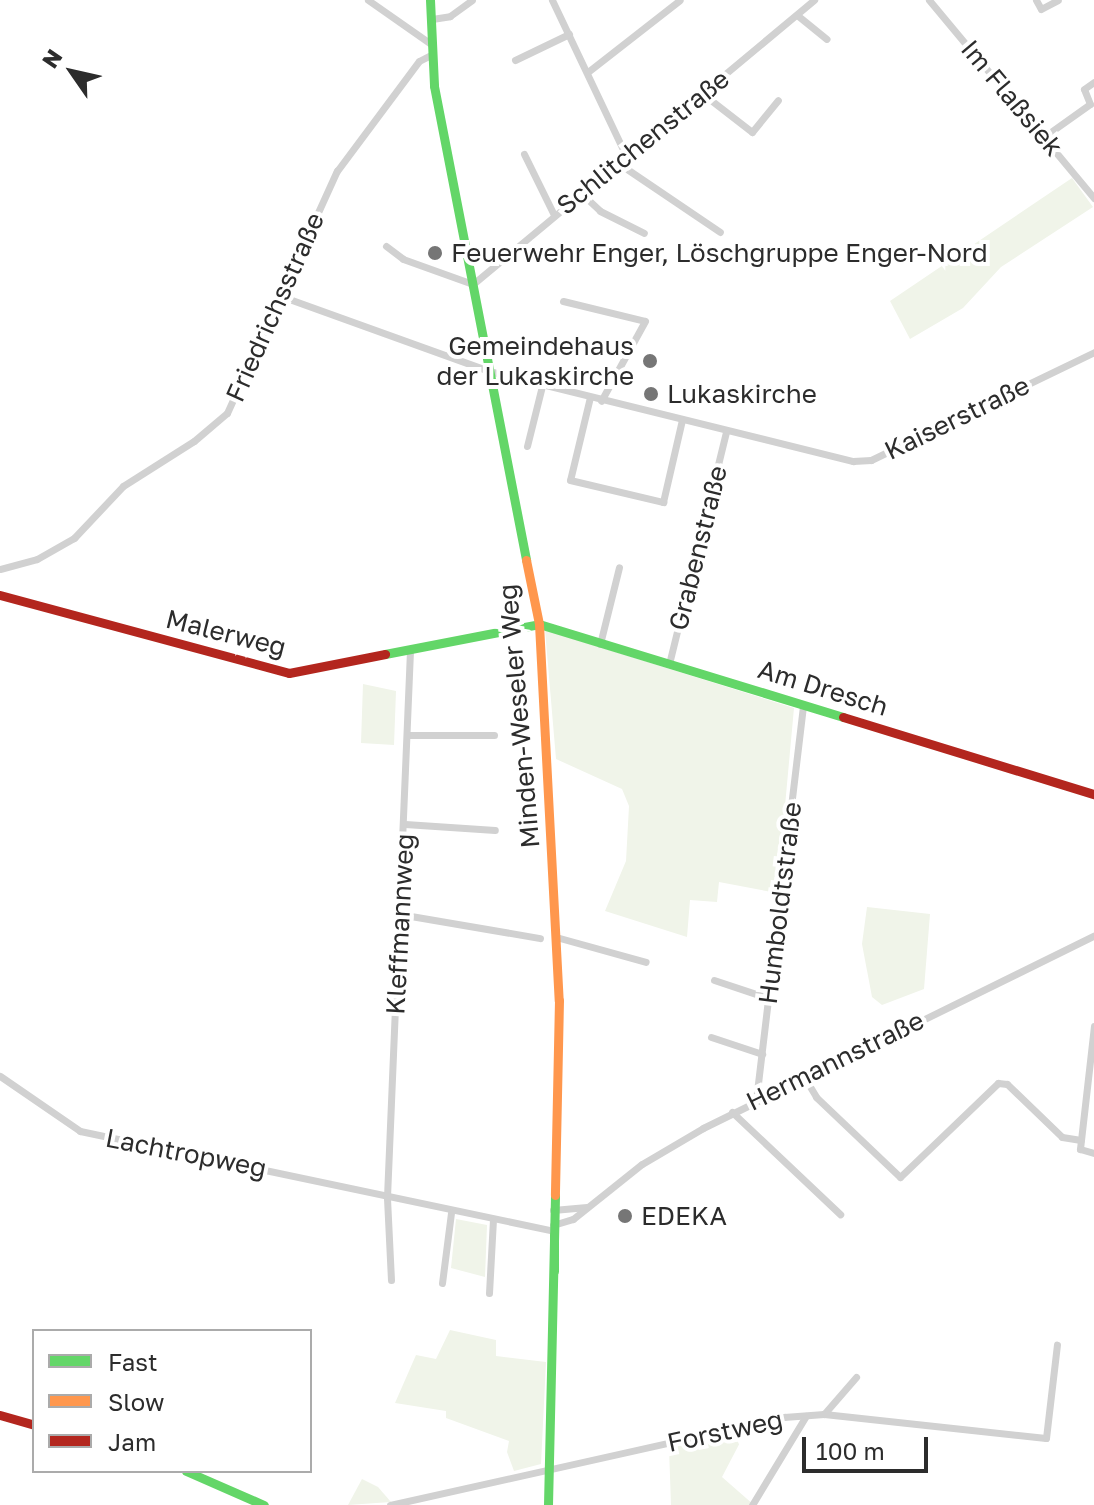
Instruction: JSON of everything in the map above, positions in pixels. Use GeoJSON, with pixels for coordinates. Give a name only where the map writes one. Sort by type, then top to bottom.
{"type":"FeatureCollection","features":[{"type":"Feature","properties":{"kind":"street"},"geometry":{"type":"LineString","coordinates":[[368,0],[431,49]]}},
{"type":"Feature","properties":{"kind":"street","name":"Minden-Weseler Weg"},"geometry":{"type":"LineString","coordinates":[[433,0],[431,49],[489,371],[539,624],[556,937],[553,1228],[558,1246],[552,1275],[548,1505]]}},
{"type":"Feature","properties":{"kind":"street"},"geometry":{"type":"LineString","coordinates":[[432,16],[450,16],[472,0]]}},
{"type":"Feature","properties":{"kind":"street"},"geometry":{"type":"LineString","coordinates":[[552,0],[589,71],[626,156]]}},
{"type":"Feature","properties":{"kind":"street"},"geometry":{"type":"LineString","coordinates":[[589,71],[680,0]]}},
{"type":"Feature","properties":{"kind":"street","name":"Schlitchenstraße"},"geometry":{"type":"LineString","coordinates":[[473,284],[814,0]]}},
{"type":"Feature","properties":{"kind":"street","name":"Im Flaßsiek"},"geometry":{"type":"LineString","coordinates":[[929,0],[1094,198]]}},
{"type":"Feature","properties":{"kind":"street"},"geometry":{"type":"LineString","coordinates":[[1036,0],[1041,9],[1058,0]]}},
{"type":"Feature","properties":{"kind":"street"},"geometry":{"type":"LineString","coordinates":[[797,15],[827,39]]}},
{"type":"Feature","properties":{"kind":"street"},"geometry":{"type":"LineString","coordinates":[[515,60],[569,34]]}},
{"type":"Feature","properties":{"kind":"street","name":"Friedrichsstraße"},"geometry":{"type":"LineString","coordinates":[[0,569],[37,559],[74,538],[137,474],[216,424],[237,396],[278,295],[337,171],[431,49]]}},
{"type":"Feature","properties":{"kind":"street"},"geometry":{"type":"LineString","coordinates":[[1045,136],[1092,106],[1084,89],[1094,82]]}},
{"type":"Feature","properties":{"kind":"street"},"geometry":{"type":"LineString","coordinates":[[703,94],[752,132],[778,100]]}},
{"type":"Feature","properties":{"kind":"street"},"geometry":{"type":"LineString","coordinates":[[524,154],[554,215]]}},
{"type":"Feature","properties":{"kind":"street"},"geometry":{"type":"LineString","coordinates":[[618,163],[720,232]]}},
{"type":"Feature","properties":{"kind":"street"},"geometry":{"type":"LineString","coordinates":[[581,193],[600,211],[644,233]]}},
{"type":"Feature","properties":{"kind":"street"},"geometry":{"type":"LineString","coordinates":[[386,246],[403,259],[473,284]]}},
{"type":"Feature","properties":{"kind":"street","name":"Kaiserstraße"},"geometry":{"type":"LineString","coordinates":[[278,295],[489,371],[726,432],[864,462],[1094,352]]}},
{"type":"Feature","properties":{"kind":"street"},"geometry":{"type":"LineString","coordinates":[[563,301],[645,321],[601,401]]}},
{"type":"Feature","properties":{"kind":"street"},"geometry":{"type":"LineString","coordinates":[[527,446],[542,386]]}},
{"type":"Feature","properties":{"kind":"street"},"geometry":{"type":"LineString","coordinates":[[590,397],[570,480],[663,502],[682,420]]}},
{"type":"Feature","properties":{"kind":"street","name":"Grabenstraße"},"geometry":{"type":"LineString","coordinates":[[669,664],[726,432]]}},
{"type":"Feature","properties":{"kind":"street"},"geometry":{"type":"LineString","coordinates":[[600,644],[619,567]]}},
{"type":"Feature","properties":{"kind":"street","name":"Malerweg"},"geometry":{"type":"LineString","coordinates":[[0,595],[276,671],[333,667],[539,624]]}},
{"type":"Feature","properties":{"kind":"street","name":"Am Dresch"},"geometry":{"type":"LineString","coordinates":[[539,624],[1094,794]]}},
{"type":"Feature","properties":{"kind":"street","name":"Kleffmannweg"},"geometry":{"type":"LineString","coordinates":[[387,1197],[410,650]]}},
{"type":"Feature","properties":{"kind":"street","name":"Humboldtstraße"},"geometry":{"type":"LineString","coordinates":[[756,1100],[803,705]]}},
{"type":"Feature","properties":{"kind":"street"},"geometry":{"type":"LineString","coordinates":[[408,735],[494,735]]}},
{"type":"Feature","properties":{"kind":"street"},"geometry":{"type":"LineString","coordinates":[[405,824],[495,830]]}},
{"type":"Feature","properties":{"kind":"street"},"geometry":{"type":"LineString","coordinates":[[399,914],[540,938]]}},
{"type":"Feature","properties":{"kind":"street","name":"Hermannstraße"},"geometry":{"type":"LineString","coordinates":[[553,1228],[589,1207],[642,1164],[732,1112],[1094,936]]}},
{"type":"Feature","properties":{"kind":"street"},"geometry":{"type":"LineString","coordinates":[[556,937],[646,962]]}},
{"type":"Feature","properties":{"kind":"street"},"geometry":{"type":"LineString","coordinates":[[714,980],[768,998]]}},
{"type":"Feature","properties":{"kind":"street"},"geometry":{"type":"LineString","coordinates":[[1080,1144],[1090,1091],[1094,1026]]}},
{"type":"Feature","properties":{"kind":"street"},"geometry":{"type":"LineString","coordinates":[[711,1037],[762,1054]]}},
{"type":"Feature","properties":{"kind":"street"},"geometry":{"type":"LineString","coordinates":[[803,1075],[816,1097],[900,1177],[998,1083],[1007,1084],[1062,1137],[1094,1153]]}},
{"type":"Feature","properties":{"kind":"street","name":"Lachtropweg"},"geometry":{"type":"LineString","coordinates":[[0,1076],[80,1131],[451,1213],[553,1228]]}},
{"type":"Feature","properties":{"kind":"street"},"geometry":{"type":"LineString","coordinates":[[732,1112],[840,1214]]}},
{"type":"Feature","properties":{"kind":"street"},"geometry":{"type":"LineString","coordinates":[[387,1197],[391,1280]]}},
{"type":"Feature","properties":{"kind":"street"},"geometry":{"type":"LineString","coordinates":[[553,1210],[589,1207]]}},
{"type":"Feature","properties":{"kind":"street"},"geometry":{"type":"LineString","coordinates":[[442,1283],[451,1213]]}},
{"type":"Feature","properties":{"kind":"street"},"geometry":{"type":"LineString","coordinates":[[489,1293],[493,1220]]}},
{"type":"Feature","properties":{"kind":"street","name":"Forstweg"},"geometry":{"type":"LineString","coordinates":[[390,1505],[548,1468],[824,1414],[1046,1438],[1057,1345]]}},
{"type":"Feature","properties":{"kind":"street"},"geometry":{"type":"LineString","coordinates":[[824,1414],[856,1377]]}},
{"type":"Feature","properties":{"kind":"street"},"geometry":{"type":"LineString","coordinates":[[0,1415],[32,1424]]}},
{"type":"Feature","properties":{"kind":"street"},"geometry":{"type":"LineString","coordinates":[[752,1505],[806,1416]]}},
{"type":"Feature","properties":{"kind":"street"},"geometry":{"type":"LineString","coordinates":[[191,1473],[264,1505]]}},
{"type":"Feature","properties":{"kind":"shaded area"},"geometry":{"type":"Polygon","coordinates":[[[1072,178],[1093,207],[1001,267],[963,308],[910,339],[890,301],[1072,178]]]}},
{"type":"Feature","properties":{"kind":"shaded area"},"geometry":{"type":"Polygon","coordinates":[[[545,630],[794,708],[777,893],[719,882],[717,902],[690,900],[687,937],[605,911],[626,861],[629,806],[622,789],[556,759],[545,630]]]}},
{"type":"Feature","properties":{"kind":"shaded area"},"geometry":{"type":"Polygon","coordinates":[[[363,684],[396,691],[394,745],[361,743],[363,684]]]}},
{"type":"Feature","properties":{"kind":"shaded area"},"geometry":{"type":"Polygon","coordinates":[[[867,907],[930,914],[924,989],[882,1005],[872,997],[862,944],[867,907]]]}},
{"type":"Feature","properties":{"kind":"shaded area"},"geometry":{"type":"Polygon","coordinates":[[[456,1219],[487,1225],[485,1277],[451,1268],[456,1219]]]}},
{"type":"Feature","properties":{"kind":"shaded area"},"geometry":{"type":"Polygon","coordinates":[[[450,1330],[496,1340],[496,1356],[546,1362],[541,1464],[514,1471],[507,1452],[509,1441],[446,1418],[446,1411],[395,1403],[416,1355],[436,1359],[450,1330]]]}},
{"type":"Feature","properties":{"kind":"shaded area"},"geometry":{"type":"Polygon","coordinates":[[[745,1433],[722,1477],[754,1505],[671,1505],[669,1448],[745,1433]]]}},
{"type":"Feature","properties":{"kind":"shaded area"},"geometry":{"type":"Polygon","coordinates":[[[362,1479],[378,1487],[391,1502],[348,1505],[362,1479]]]}},
{"type":"Feature","properties":{"kind":"traffic: fast"},"geometry":{"type":"LineString","coordinates":[[430,0],[434,86],[526,560]]}},
{"type":"Feature","properties":{"kind":"traffic: fast"},"geometry":{"type":"LineString","coordinates":[[385,654],[539,624],[843,717]]}},
{"type":"Feature","properties":{"kind":"traffic: fast"},"geometry":{"type":"LineString","coordinates":[[548,1505],[555,1195]]}},
{"type":"Feature","properties":{"kind":"traffic: fast"},"geometry":{"type":"LineString","coordinates":[[554,1235],[554,1271]]}},
{"type":"Feature","properties":{"kind":"traffic: fast"},"geometry":{"type":"LineString","coordinates":[[191,1473],[264,1505]]}},
{"type":"Feature","properties":{"kind":"traffic: slow"},"geometry":{"type":"LineString","coordinates":[[526,560],[539,624],[559,1000],[555,1195]]}},
{"type":"Feature","properties":{"kind":"traffic: jam"},"geometry":{"type":"LineString","coordinates":[[0,595],[289,673],[385,654]]}},
{"type":"Feature","properties":{"kind":"traffic: jam"},"geometry":{"type":"LineString","coordinates":[[843,717],[1094,794]]}},
{"type":"Feature","properties":{"kind":"traffic: jam"},"geometry":{"type":"LineString","coordinates":[[0,1415],[32,1424]]}},
{"type":"Feature","properties":{"kind":"place","name":"Feuerwehr Enger, Löschgruppe Enger-Nord"},"geometry":{"type":"Point","coordinates":[435,253]}},
{"type":"Feature","properties":{"kind":"place","name":"Gemeindehaus der Lukaskirche"},"geometry":{"type":"Point","coordinates":[650,361]}},
{"type":"Feature","properties":{"kind":"place","name":"Lukaskirche"},"geometry":{"type":"Point","coordinates":[651,394]}},
{"type":"Feature","properties":{"kind":"place","name":"EDEKA"},"geometry":{"type":"Point","coordinates":[625,1216]}}]}
